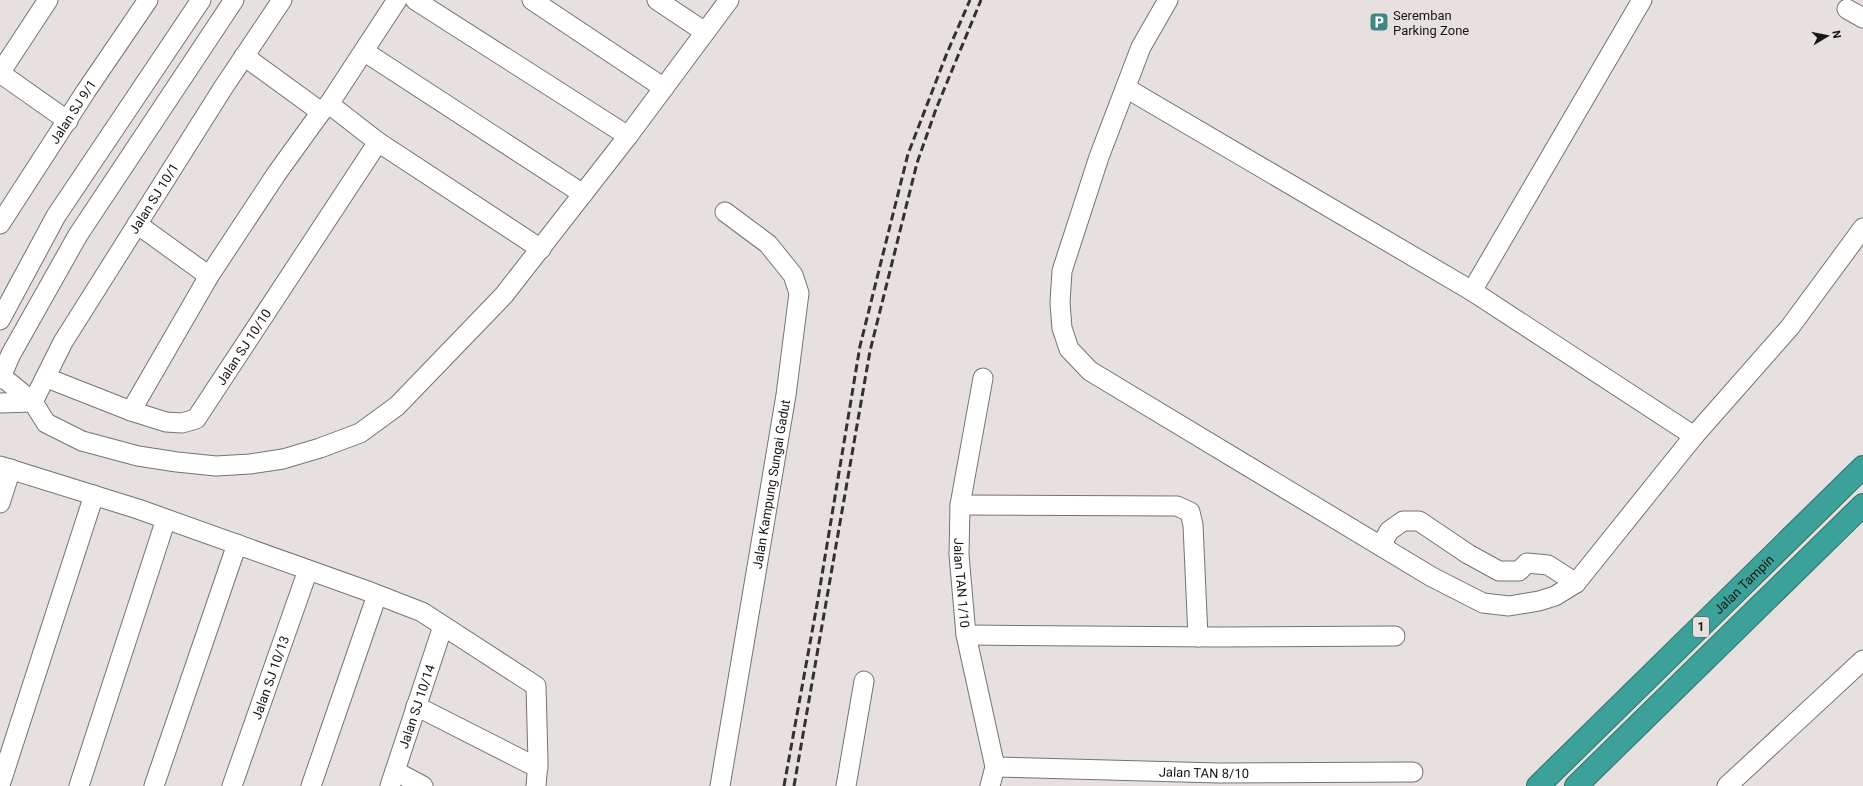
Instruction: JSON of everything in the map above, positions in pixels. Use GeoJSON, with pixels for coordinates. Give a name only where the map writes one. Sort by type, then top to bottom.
{"type":"FeatureCollection","features":[{"type":"Feature","properties":{"kind":"highway","name":"Jalan Tampin"},"geometry":{"type":"LineString","coordinates":[[1538,786],[1863,467]]}},
{"type":"Feature","properties":{"kind":"highway","name":"Jalan Tampin"},"geometry":{"type":"LineString","coordinates":[[1576,786],[1863,505]]}},
{"type":"Feature","properties":{"kind":"street"},"geometry":{"type":"LineString","coordinates":[[48,0],[0,73],[68,121]]}},
{"type":"Feature","properties":{"kind":"street","name":"Jalan SJ 9/1"},"geometry":{"type":"LineString","coordinates":[[0,224],[148,0]]}},
{"type":"Feature","properties":{"kind":"street"},"geometry":{"type":"LineString","coordinates":[[0,320],[56,216],[201,0]]}},
{"type":"Feature","properties":{"kind":"street"},"geometry":{"type":"LineString","coordinates":[[234,0],[78,235],[0,376],[33,402],[46,423],[82,441],[138,456],[216,466],[250,464],[283,459],[320,448],[360,433],[397,406],[504,295],[628,136],[729,0]]}},
{"type":"Feature","properties":{"kind":"street","name":"Jalan SJ 10/1"},"geometry":{"type":"LineString","coordinates":[[33,402],[63,342],[244,56],[282,0]]}},
{"type":"Feature","properties":{"kind":"street"},"geometry":{"type":"LineString","coordinates":[[131,411],[209,276],[277,173],[365,52],[397,0]]}},
{"type":"Feature","properties":{"kind":"street"},"geometry":{"type":"LineString","coordinates":[[415,0],[628,136]]}},
{"type":"Feature","properties":{"kind":"street"},"geometry":{"type":"LineString","coordinates":[[532,0],[664,88]]}},
{"type":"Feature","properties":{"kind":"street"},"geometry":{"type":"LineString","coordinates":[[657,0],[705,32]]}},
{"type":"Feature","properties":{"kind":"street"},"geometry":{"type":"LineString","coordinates":[[1168,0],[1141,47],[1099,157],[1062,271],[1060,303],[1062,328],[1069,349],[1090,371],[1432,577],[1483,603],[1509,606],[1539,601],[1555,596],[1576,583],[1614,538],[1694,436],[1790,327],[1863,228]]}},
{"type":"Feature","properties":{"kind":"street"},"geometry":{"type":"LineString","coordinates":[[1472,291],[1642,0]]}},
{"type":"Feature","properties":{"kind":"street"},"geometry":{"type":"LineString","coordinates":[[365,52],[583,194]]}},
{"type":"Feature","properties":{"kind":"street"},"geometry":{"type":"LineString","coordinates":[[244,56],[541,249]]}},
{"type":"Feature","properties":{"kind":"street"},"geometry":{"type":"LineString","coordinates":[[1126,88],[1472,291],[1694,436]]}},
{"type":"Feature","properties":{"kind":"street","name":"Jalan SJ 10/10"},"geometry":{"type":"LineString","coordinates":[[46,378],[131,411],[166,422],[182,423],[196,419],[378,142]]}},
{"type":"Feature","properties":{"kind":"street","name":"Jalan Kampung Sungai Gadut"},"geometry":{"type":"LineString","coordinates":[[720,786],[786,395],[798,293],[792,275],[768,244],[725,212]]}},
{"type":"Feature","properties":{"kind":"street"},"geometry":{"type":"LineString","coordinates":[[137,224],[209,276]]}},
{"type":"Feature","properties":{"kind":"street","name":"Jalan TAN 1/10"},"geometry":{"type":"LineString","coordinates":[[983,378],[960,505],[959,555],[966,635],[995,767],[990,786]]}},
{"type":"Feature","properties":{"kind":"street"},"geometry":{"type":"LineString","coordinates":[[0,403],[33,402]]}},
{"type":"Feature","properties":{"kind":"street"},"geometry":{"type":"LineString","coordinates":[[0,504],[6,467],[166,519],[422,612],[536,686],[537,777]]}},
{"type":"Feature","properties":{"kind":"street"},"geometry":{"type":"LineString","coordinates":[[0,785],[94,495]]}},
{"type":"Feature","properties":{"kind":"street"},"geometry":{"type":"LineString","coordinates":[[960,505],[1177,506],[1190,512],[1193,526],[1198,637]]}},
{"type":"Feature","properties":{"kind":"street"},"geometry":{"type":"LineString","coordinates":[[83,785],[166,519]]}},
{"type":"Feature","properties":{"kind":"street"},"geometry":{"type":"LineString","coordinates":[[1381,546],[1389,531],[1403,520],[1419,521],[1468,554],[1499,571],[1520,571],[1527,563],[1548,565],[1576,583]]}},
{"type":"Feature","properties":{"kind":"street"},"geometry":{"type":"LineString","coordinates":[[154,786],[237,544]]}},
{"type":"Feature","properties":{"kind":"street","name":"Jalan SJ 10/13"},"geometry":{"type":"LineString","coordinates":[[232,786],[308,570]]}},
{"type":"Feature","properties":{"kind":"street"},"geometry":{"type":"LineString","coordinates":[[311,786],[377,595]]}},
{"type":"Feature","properties":{"kind":"street","name":"Jalan SJ 10/14"},"geometry":{"type":"LineString","coordinates":[[392,778],[443,626]]}},
{"type":"Feature","properties":{"kind":"street"},"geometry":{"type":"LineString","coordinates":[[966,635],[1198,637],[1395,636]]}},
{"type":"Feature","properties":{"kind":"street"},"geometry":{"type":"LineString","coordinates":[[1727,786],[1863,660]]}},
{"type":"Feature","properties":{"kind":"street"},"geometry":{"type":"LineString","coordinates":[[846,786],[864,681]]}},
{"type":"Feature","properties":{"kind":"street"},"geometry":{"type":"LineString","coordinates":[[416,706],[537,777]]}},
{"type":"Feature","properties":{"kind":"street","name":"Jalan TAN 8/10"},"geometry":{"type":"LineString","coordinates":[[995,767],[1218,773],[1413,772]]}},
{"type":"Feature","properties":{"kind":"street"},"geometry":{"type":"LineString","coordinates":[[392,778],[424,786]]}},
{"type":"Feature","properties":{"kind":"railway"},"geometry":{"type":"LineString","coordinates":[[784,786],[818,599],[860,346],[908,154],[947,53],[970,0]]}},
{"type":"Feature","properties":{"kind":"railway"},"geometry":{"type":"LineString","coordinates":[[794,786],[870,351],[917,163],[936,109],[981,0]]}},
{"type":"Feature","properties":{"kind":"place","name":"Seremban Parking Zone"},"geometry":{"type":"Point","coordinates":[1379,22]}}]}
